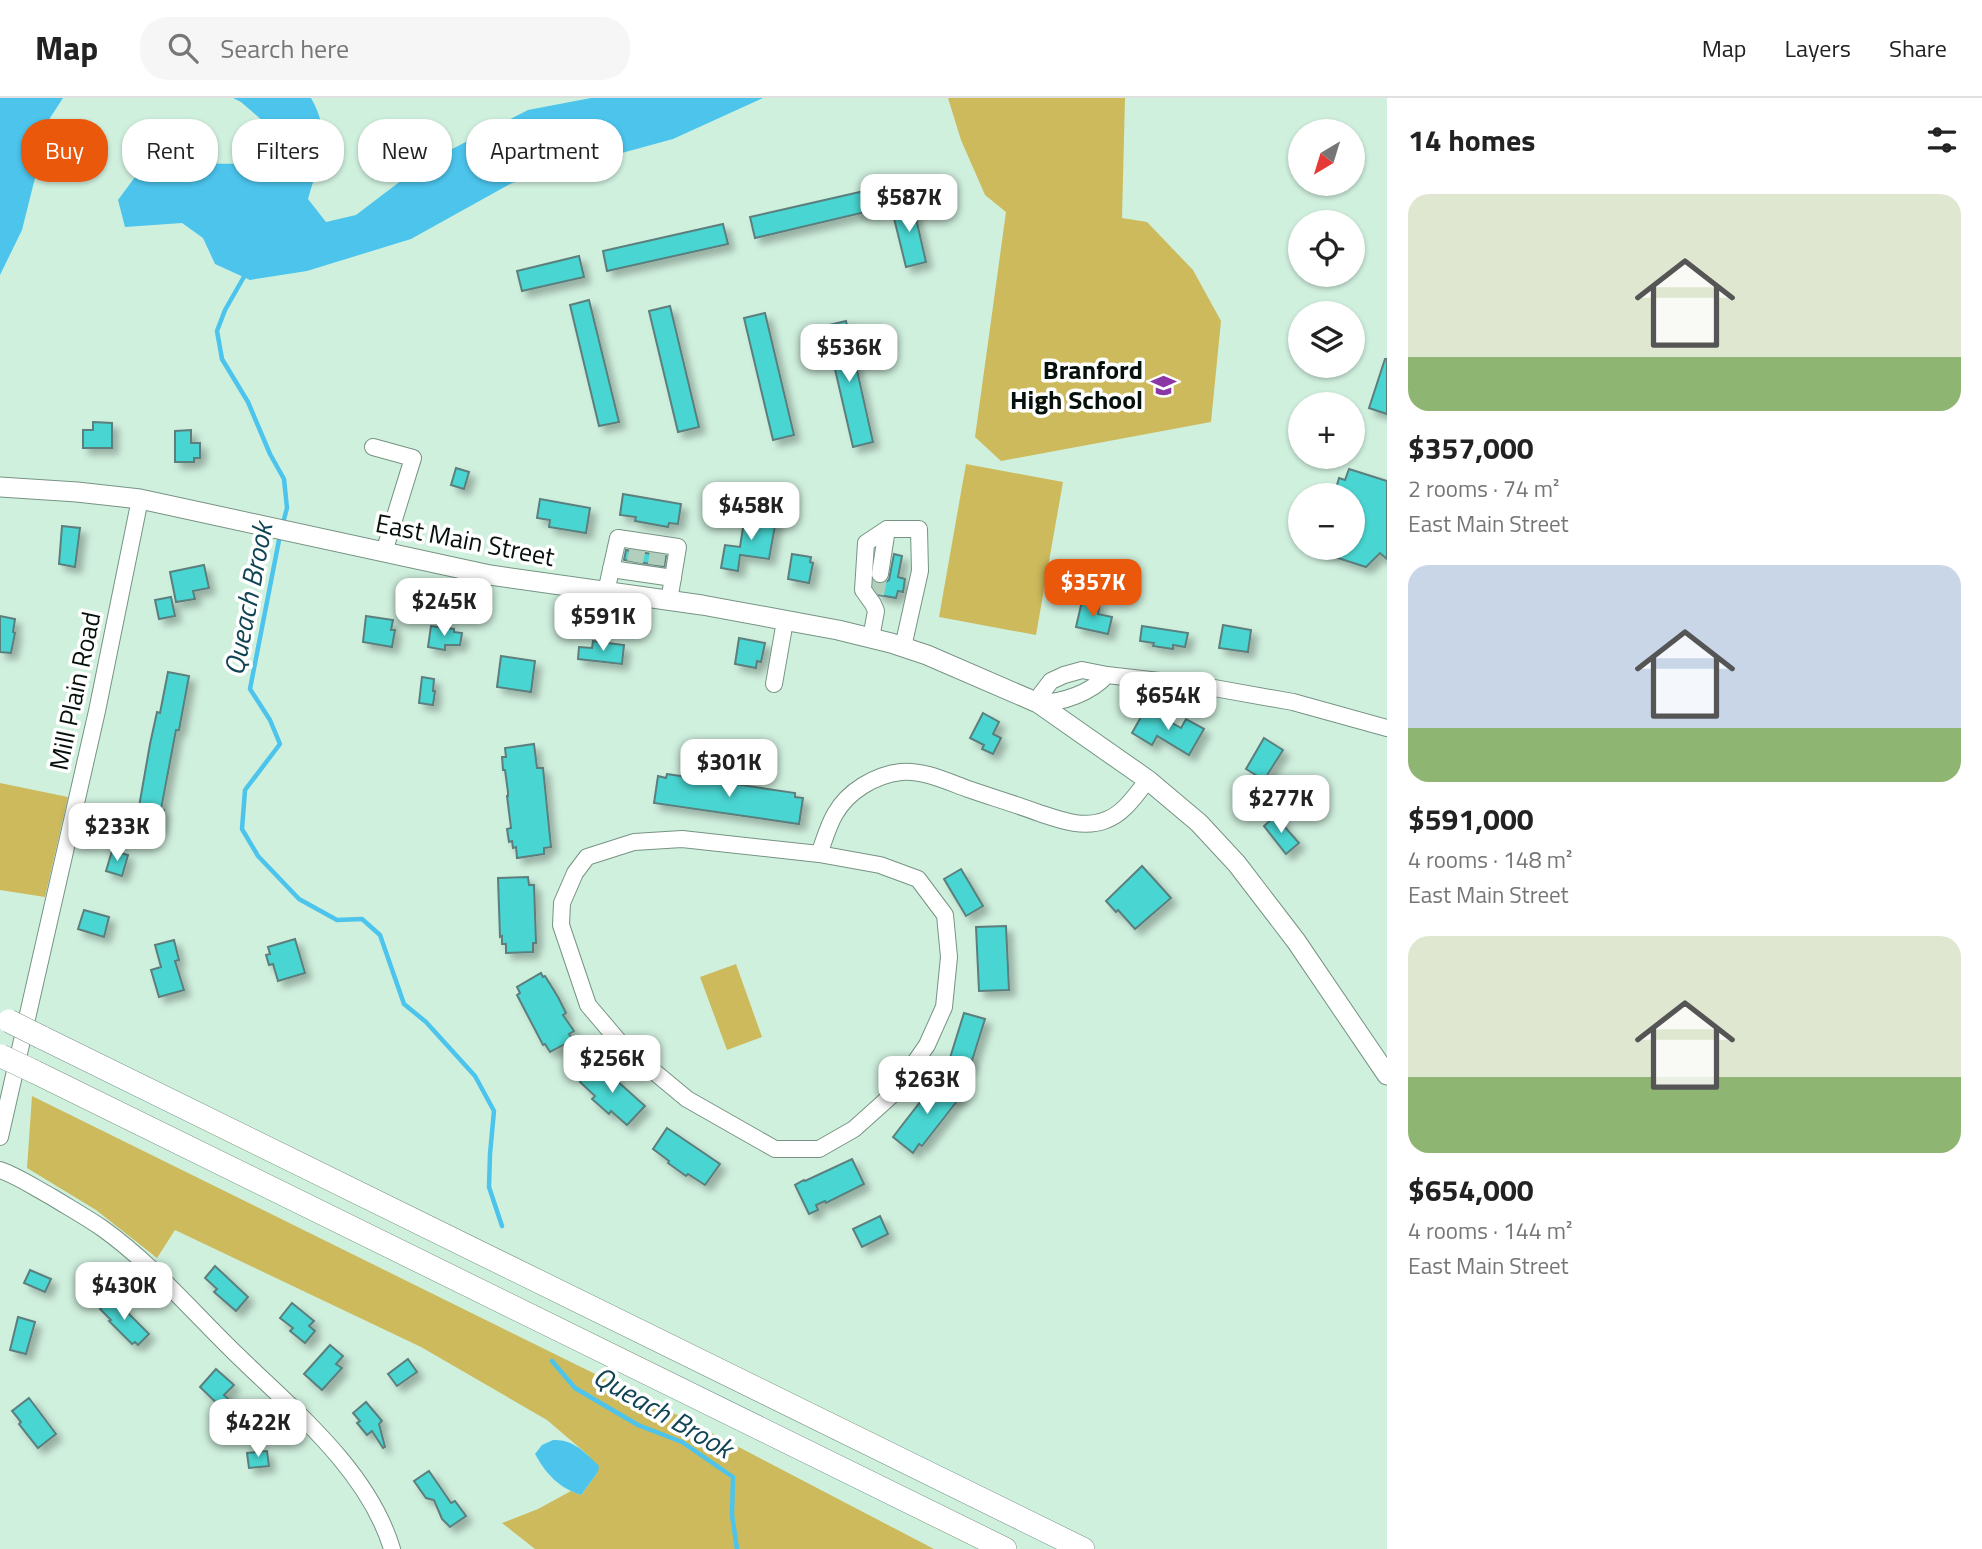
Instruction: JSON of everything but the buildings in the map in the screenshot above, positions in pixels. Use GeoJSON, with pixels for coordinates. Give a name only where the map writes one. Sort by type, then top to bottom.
{"type":"FeatureCollection","features":[{"type":"Feature","properties":{"kind":"highway"},"geometry":{"type":"LineString","coordinates":[[5,1019],[1083,1549]]}},
{"type":"Feature","properties":{"kind":"highway"},"geometry":{"type":"LineString","coordinates":[[1,1055],[1005,1549]]}},
{"type":"Feature","properties":{"kind":"main road","name":"East Main Street"},"geometry":{"type":"LineString","coordinates":[[0,487],[140,499],[490,575],[669,601],[838,630],[927,655],[1038,703],[1148,780],[1199,823],[1258,890],[1387,1075]]}},
{"type":"Feature","properties":{"kind":"street"},"geometry":{"type":"LineString","coordinates":[[373,447],[413,458],[384,552]]}},
{"type":"Feature","properties":{"kind":"street","name":"Mill Plain Road"},"geometry":{"type":"LineString","coordinates":[[0,1137],[97,711],[140,499]]}},
{"type":"Feature","properties":{"kind":"street"},"geometry":{"type":"LineString","coordinates":[[880,574],[887,529]]}},
{"type":"Feature","properties":{"kind":"street"},"geometry":{"type":"LineString","coordinates":[[871,638],[876,611],[874,597],[863,590],[866,543],[887,529],[919,529],[920,571],[903,647]]}},
{"type":"Feature","properties":{"kind":"street"},"geometry":{"type":"LineString","coordinates":[[606,592],[618,538],[636,555],[657,559],[673,578]]}},
{"type":"Feature","properties":{"kind":"street"},"geometry":{"type":"LineString","coordinates":[[611,569],[636,555],[657,559],[678,547],[669,601]]}},
{"type":"Feature","properties":{"kind":"street"},"geometry":{"type":"LineString","coordinates":[[774,684],[785,621]]}},
{"type":"Feature","properties":{"kind":"street"},"geometry":{"type":"LineString","coordinates":[[1107,675],[1092,688],[1060,702],[1038,703],[1045,687],[1051,681],[1064,674],[1082,670],[1203,686],[1293,702],[1387,728]]}},
{"type":"Feature","properties":{"kind":"street"},"geometry":{"type":"LineString","coordinates":[[819,854],[836,812],[853,792],[872,780],[899,772],[929,775],[1052,817],[1080,823],[1105,821],[1116,815],[1148,780]]}},
{"type":"Feature","properties":{"kind":"street"},"geometry":{"type":"LineString","coordinates":[[682,839],[819,854],[880,865],[918,879],[946,915],[949,957],[944,1007],[927,1045],[893,1094],[854,1129],[819,1149],[775,1149],[687,1098],[622,1045],[587,1005],[561,925],[562,904],[575,873],[587,857],[634,842],[682,839]]}},
{"type":"Feature","properties":{"kind":"street"},"geometry":{"type":"LineString","coordinates":[[0,1170],[102,1228],[166,1283],[297,1412],[343,1463],[375,1507],[392,1549]]}},
{"type":"Feature","properties":{"kind":"shaded area"},"geometry":{"type":"Polygon","coordinates":[[[948,98],[1125,98],[1122,218],[1147,222],[1193,270],[1221,321],[1211,422],[1001,461],[975,437],[1006,212],[985,195],[961,140],[948,98]]]}},
{"type":"Feature","properties":{"kind":"shaded area"},"geometry":{"type":"Polygon","coordinates":[[[966,464],[1063,482],[1036,635],[939,617],[966,464]]]}},
{"type":"Feature","properties":{"kind":"shaded area"},"geometry":{"type":"Polygon","coordinates":[[[0,783],[68,797],[45,897],[0,890],[0,783]]]}},
{"type":"Feature","properties":{"kind":"shaded area"},"geometry":{"type":"Polygon","coordinates":[[[736,964],[762,1037],[727,1050],[700,977],[736,964]]]}},
{"type":"Feature","properties":{"kind":"shaded area"},"geometry":{"type":"Polygon","coordinates":[[[32,1096],[658,1405],[934,1549],[535,1549],[502,1523],[538,1509],[571,1491],[581,1495],[598,1472],[588,1455],[547,1420],[421,1347],[175,1230],[157,1258],[96,1210],[27,1168],[32,1096]]]}},
{"type":"Feature","properties":{"kind":"water"},"geometry":{"type":"Polygon","coordinates":[[[0,98],[63,98],[50,119],[21,119],[21,182],[34,182],[22,230],[0,275],[0,98]]]}},
{"type":"Feature","properties":{"kind":"water"},"geometry":{"type":"Polygon","coordinates":[[[233,98],[311,98],[320,119],[261,119],[233,98]]]}},
{"type":"Feature","properties":{"kind":"water"},"geometry":{"type":"Polygon","coordinates":[[[591,98],[763,98],[673,139],[623,153],[623,119],[510,119],[528,110],[591,98]]]}},
{"type":"Feature","properties":{"kind":"water"},"geometry":{"type":"Polygon","coordinates":[[[466,142],[466,182],[516,182],[411,239],[307,271],[250,280],[215,264],[203,238],[182,223],[125,227],[118,200],[131,182],[218,182],[218,164],[232,164],[232,182],[313,182],[308,199],[326,222],[356,215],[399,182],[452,182],[452,149],[466,142]]]}},
{"type":"Feature","properties":{"kind":"water"},"geometry":{"type":"Polygon","coordinates":[[[553,1440],[573,1444],[599,1466],[598,1472],[581,1495],[554,1479],[535,1454],[542,1445],[553,1440]]]}},
{"type":"Feature","properties":{"kind":"waterway","name":"Queach Brook"},"geometry":{"type":"LineString","coordinates":[[245,275],[225,310],[217,331],[222,359],[248,402],[284,479],[287,508],[283,523]]}},
{"type":"Feature","properties":{"kind":"waterway","name":"Queach Brook"},"geometry":{"type":"LineString","coordinates":[[280,535],[250,689],[270,720],[280,744],[245,790],[242,829],[258,856],[299,899],[337,920],[362,919],[380,935],[404,1004],[426,1022],[475,1076],[494,1111],[489,1187],[502,1226]]}},
{"type":"Feature","properties":{"kind":"waterway","name":"Queach Brook"},"geometry":{"type":"LineString","coordinates":[[552,1361],[575,1388],[638,1425],[682,1442],[733,1477],[732,1515],[737,1549]]}},
{"type":"Feature","properties":{"kind":"tunnel"},"geometry":{"type":"LineString","coordinates":[[635,562],[638,547]]}},
{"type":"Feature","properties":{"kind":"tunnel"},"geometry":{"type":"LineString","coordinates":[[656,565],[658,550]]}},
{"type":"Feature","properties":{"kind":"tunnel"},"geometry":{"type":"LineString","coordinates":[[876,594],[880,574]]}},
{"type":"Feature","properties":{"kind":"place","name":"Branford High School"},"geometry":{"type":"Point","coordinates":[1163,385]}}]}
